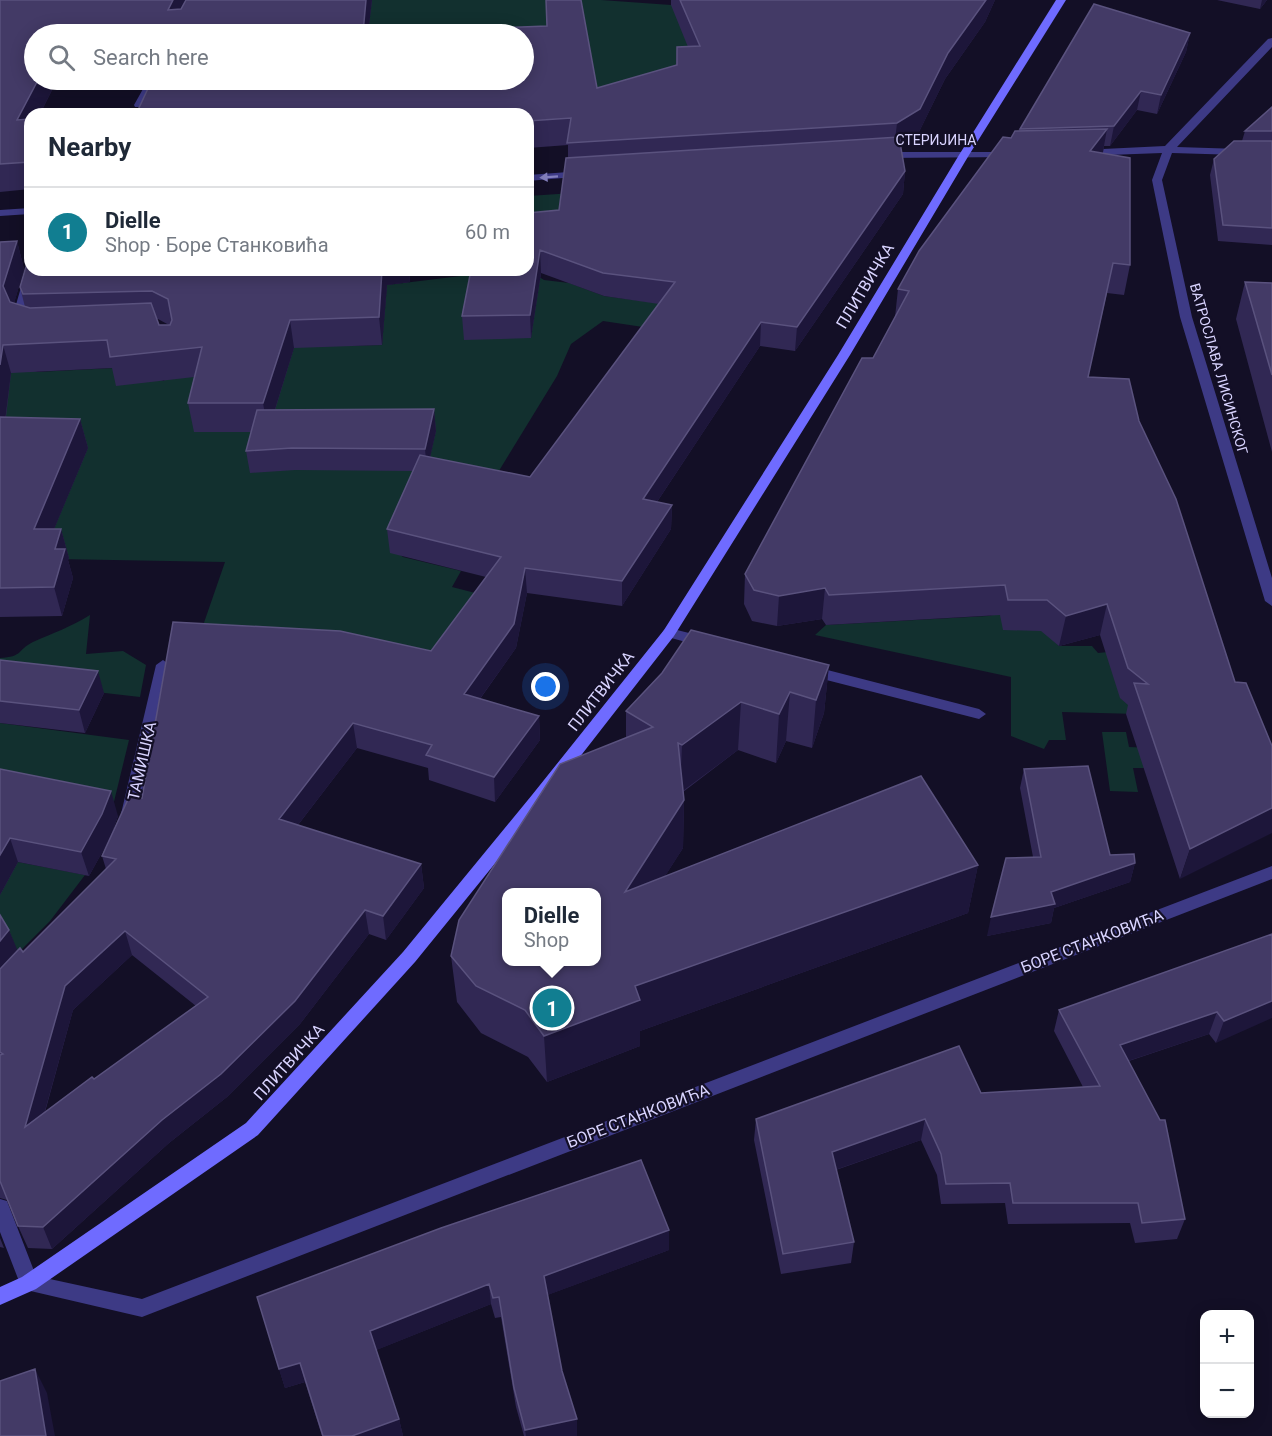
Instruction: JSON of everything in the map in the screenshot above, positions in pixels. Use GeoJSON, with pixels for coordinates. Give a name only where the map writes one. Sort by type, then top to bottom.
{"type":"FeatureCollection","features":[{"type":"Feature","properties":{"kind":"street","name":"ПЛИТВИЧКА"},"geometry":{"type":"LineString","coordinates":[[29,1283],[252,1130],[409,957],[669,633],[844,355],[964,155],[1061,0]]}},
{"type":"Feature","properties":{"kind":"street","name":"ВАТРОСЛАВА ЛИСИНСКОГ"},"geometry":{"type":"LineString","coordinates":[[1272,41],[1168,150],[1157,180],[1186,317],[1272,601]]}},
{"type":"Feature","properties":{"kind":"street"},"geometry":{"type":"LineString","coordinates":[[139,105],[147,90]]}},
{"type":"Feature","properties":{"kind":"street"},"geometry":{"type":"LineString","coordinates":[[1070,153],[1168,150],[1272,153]]}},
{"type":"Feature","properties":{"kind":"street","name":"СТЕРИЈИНА"},"geometry":{"type":"LineString","coordinates":[[870,155],[1024,155]]}},
{"type":"Feature","properties":{"kind":"street"},"geometry":{"type":"LineString","coordinates":[[534,178],[599,173]]}},
{"type":"Feature","properties":{"kind":"street"},"geometry":{"type":"LineString","coordinates":[[0,213],[24,211]]}},
{"type":"Feature","properties":{"kind":"street"},"geometry":{"type":"LineString","coordinates":[[30,276],[18,315],[24,326],[37,330]]}},
{"type":"Feature","properties":{"kind":"street"},"geometry":{"type":"LineString","coordinates":[[669,633],[715,645]]}},
{"type":"Feature","properties":{"kind":"street","name":"ТАМИШКА"},"geometry":{"type":"LineString","coordinates":[[123,831],[130,812],[163,665]]}},
{"type":"Feature","properties":{"kind":"street"},"geometry":{"type":"LineString","coordinates":[[795,666],[979,714]]}},
{"type":"Feature","properties":{"kind":"street","name":"БОРЕ СТАНКОВИЋА"},"geometry":{"type":"LineString","coordinates":[[29,1283],[142,1308],[1272,872]]}},
{"type":"Feature","properties":{"kind":"street"},"geometry":{"type":"LineString","coordinates":[[0,1207],[29,1283],[0,1296]]}},
{"type":"Feature","properties":{"kind":"green space"},"geometry":{"type":"Polygon","coordinates":[[[372,0],[601,0],[671,5],[710,17],[684,73],[596,107],[534,44],[534,24],[356,24],[372,0]]]}},
{"type":"Feature","properties":{"kind":"green space"},"geometry":{"type":"Polygon","coordinates":[[[633,189],[559,235],[534,236],[534,196],[633,189]]]}},
{"type":"Feature","properties":{"kind":"green space"},"geometry":{"type":"Polygon","coordinates":[[[534,274],[544,280],[569,283],[604,296],[695,308],[743,342],[603,321],[571,344],[557,376],[486,492],[392,548],[403,557],[461,571],[452,587],[491,597],[438,669],[198,640],[225,562],[0,558],[0,445],[4,354],[37,372],[114,368],[164,381],[203,276],[216,276],[342,346],[382,345],[387,285],[461,276],[534,276],[534,274]]]}},
{"type":"Feature","properties":{"kind":"green space"},"geometry":{"type":"Polygon","coordinates":[[[1025,609],[1059,646],[1092,646],[1098,653],[1108,652],[1138,714],[1062,712],[1066,740],[1049,740],[1044,749],[1011,736],[1011,677],[815,635],[826,625],[988,616],[1025,609]]]}},
{"type":"Feature","properties":{"kind":"green space"},"geometry":{"type":"Polygon","coordinates":[[[90,615],[86,654],[123,651],[146,665],[140,697],[0,681],[0,658],[16,655],[33,642],[69,627],[90,615]]]}},
{"type":"Feature","properties":{"kind":"green space"},"geometry":{"type":"Polygon","coordinates":[[[0,723],[129,740],[111,814],[0,791],[0,723]]]}},
{"type":"Feature","properties":{"kind":"green space"},"geometry":{"type":"Polygon","coordinates":[[[1102,732],[1126,732],[1129,747],[1154,748],[1159,768],[1133,768],[1138,792],[1110,791],[1102,732]]]}},
{"type":"Feature","properties":{"kind":"green space"},"geometry":{"type":"Polygon","coordinates":[[[18,862],[85,875],[50,921],[18,953],[0,924],[0,878],[18,862]]]}},
{"type":"Feature","properties":{"kind":"building"},"geometry":{"type":"Polygon","coordinates":[[[0,0],[173,0],[168,10],[181,9],[186,0],[366,0],[364,24],[24,24],[24,90],[33,90],[17,120],[24,119],[24,162],[0,164],[0,0]]]}},
{"type":"Feature","properties":{"kind":"building"},"geometry":{"type":"Polygon","coordinates":[[[546,0],[581,0],[597,88],[677,65],[677,47],[700,46],[680,0],[986,0],[948,53],[920,109],[897,123],[567,143],[571,118],[534,121],[534,108],[139,108],[147,90],[534,90],[534,26],[547,26],[546,0]]]}},
{"type":"Feature","properties":{"kind":"building"},"geometry":{"type":"Polygon","coordinates":[[[1094,4],[1190,33],[1161,95],[1141,91],[1114,126],[1020,129],[1094,4]]]}},
{"type":"Feature","properties":{"kind":"building"},"geometry":{"type":"Polygon","coordinates":[[[1272,107],[1272,131],[1245,131],[1272,107]]]}},
{"type":"Feature","properties":{"kind":"building"},"geometry":{"type":"Polygon","coordinates":[[[1107,129],[1090,151],[1130,158],[1130,265],[1113,263],[1088,377],[1129,379],[1139,421],[1176,499],[1235,682],[1246,683],[1272,746],[1272,808],[1190,849],[1134,683],[1148,684],[1128,668],[1107,604],[1066,616],[1047,600],[1008,600],[1005,585],[829,595],[825,588],[779,596],[754,590],[745,574],[862,358],[873,358],[909,291],[898,289],[919,251],[1003,137],[1011,138],[1015,131],[1107,129]]]}},
{"type":"Feature","properties":{"kind":"building"},"geometry":{"type":"Polygon","coordinates":[[[899,137],[905,171],[797,327],[761,322],[643,499],[672,505],[622,581],[525,568],[514,624],[464,694],[539,716],[494,777],[426,755],[432,745],[353,723],[279,819],[421,864],[383,916],[365,910],[295,1001],[221,1074],[162,1120],[43,1227],[18,1226],[0,1181],[0,1055],[3,1054],[0,1052],[0,969],[20,948],[23,952],[116,859],[102,856],[130,795],[142,798],[173,622],[340,631],[431,651],[501,557],[387,529],[420,455],[530,477],[675,282],[603,273],[540,250],[530,315],[462,316],[470,276],[534,276],[534,212],[559,210],[566,158],[899,137]],[[125,931],[65,986],[25,1127],[92,1077],[94,1079],[208,997],[125,931]]]}},
{"type":"Feature","properties":{"kind":"building"},"geometry":{"type":"Polygon","coordinates":[[[1234,141],[1272,141],[1272,228],[1223,225],[1214,159],[1234,141]]]}},
{"type":"Feature","properties":{"kind":"building"},"geometry":{"type":"Polygon","coordinates":[[[17,241],[3,286],[10,302],[30,308],[151,303],[159,325],[170,325],[172,320],[168,299],[152,291],[23,294],[20,287],[24,273],[24,276],[382,276],[379,317],[290,320],[263,403],[188,403],[202,347],[110,357],[107,340],[3,345],[0,365],[0,242],[17,241]]]}},
{"type":"Feature","properties":{"kind":"building"},"geometry":{"type":"Polygon","coordinates":[[[1245,282],[1272,283],[1272,375],[1245,282]]]}},
{"type":"Feature","properties":{"kind":"building"},"geometry":{"type":"Polygon","coordinates":[[[434,409],[425,449],[292,448],[246,451],[257,410],[434,409]]]}},
{"type":"Feature","properties":{"kind":"building"},"geometry":{"type":"Polygon","coordinates":[[[0,417],[80,419],[34,529],[61,529],[55,549],[65,549],[54,587],[0,588],[0,417]]]}},
{"type":"Feature","properties":{"kind":"building"},"geometry":{"type":"Polygon","coordinates":[[[691,630],[829,665],[816,700],[790,692],[779,714],[741,702],[682,745],[678,743],[684,800],[625,892],[921,776],[978,865],[635,986],[640,1000],[544,1036],[525,1010],[476,986],[451,956],[459,920],[560,764],[653,727],[626,711],[662,673],[691,630]]]}},
{"type":"Feature","properties":{"kind":"building"},"geometry":{"type":"Polygon","coordinates":[[[0,660],[98,671],[79,710],[0,701],[0,660]]]}},
{"type":"Feature","properties":{"kind":"building"},"geometry":{"type":"Polygon","coordinates":[[[1088,766],[1110,855],[1134,854],[1135,863],[1051,892],[1055,904],[991,917],[1006,858],[1041,857],[1024,769],[1088,766]]]}},
{"type":"Feature","properties":{"kind":"building"},"geometry":{"type":"Polygon","coordinates":[[[0,769],[111,791],[102,814],[81,852],[10,838],[0,855],[0,769]]]}},
{"type":"Feature","properties":{"kind":"building"},"geometry":{"type":"Polygon","coordinates":[[[0,915],[9,930],[0,941],[0,915]]]}},
{"type":"Feature","properties":{"kind":"building"},"geometry":{"type":"Polygon","coordinates":[[[1272,934],[1272,1001],[1224,1021],[1217,1012],[1120,1045],[1160,1120],[1165,1120],[1185,1219],[1142,1223],[1138,1203],[1013,1203],[1010,1183],[946,1184],[941,1154],[925,1119],[832,1152],[854,1242],[783,1254],[756,1119],[959,1046],[981,1093],[1100,1086],[1059,1010],[1272,934]]]}},
{"type":"Feature","properties":{"kind":"building"},"geometry":{"type":"Polygon","coordinates":[[[641,1160],[669,1230],[544,1276],[562,1371],[577,1419],[525,1430],[514,1388],[499,1297],[493,1298],[489,1284],[370,1331],[399,1419],[352,1436],[323,1436],[300,1363],[279,1369],[257,1297],[441,1228],[641,1160]]]}},
{"type":"Feature","properties":{"kind":"building"},"geometry":{"type":"Polygon","coordinates":[[[35,1369],[46,1436],[0,1436],[0,1381],[35,1369]]]}},
{"type":"Feature","properties":{"kind":"place","name":"Dielle"},"geometry":{"type":"Point","coordinates":[552,1008]}}]}
